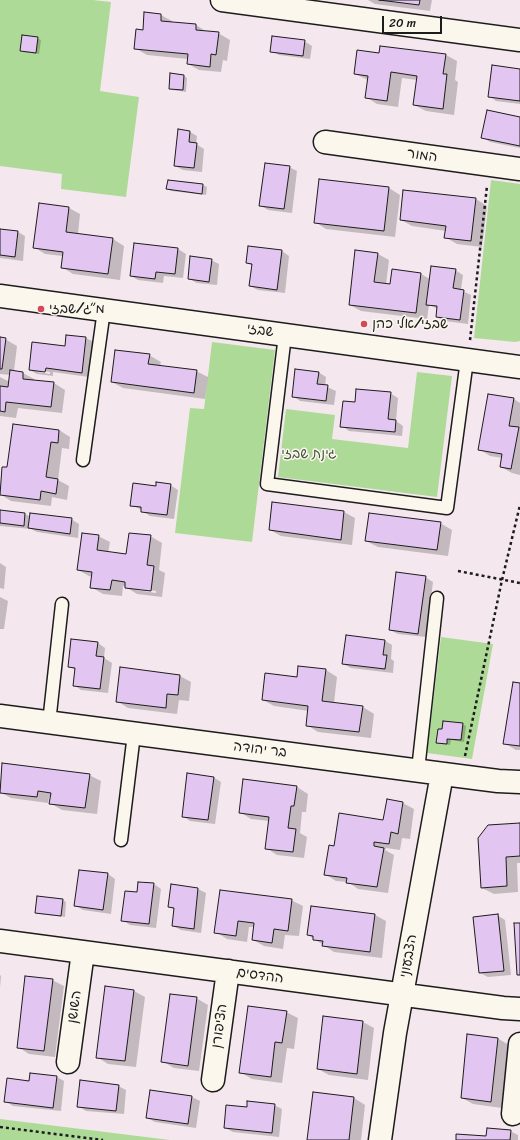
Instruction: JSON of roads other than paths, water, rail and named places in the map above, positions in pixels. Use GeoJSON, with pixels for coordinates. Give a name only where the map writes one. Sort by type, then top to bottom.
{"type":"FeatureCollection","features":[{"type":"Feature","properties":{"kind":"street"},"geometry":{"type":"LineString","coordinates":[[222,0],[520,40]]}},
{"type":"Feature","properties":{"kind":"street","name":"המור"},"geometry":{"type":"LineString","coordinates":[[325,142],[520,169]]}},
{"type":"Feature","properties":{"kind":"street","name":"שבזי"},"geometry":{"type":"LineString","coordinates":[[0,296],[520,366]]}},
{"type":"Feature","properties":{"kind":"street","name":"בר יהודה"},"geometry":{"type":"LineString","coordinates":[[0,716],[498,781],[520,782]]}},
{"type":"Feature","properties":{"kind":"street","name":"הצבעוני"},"geometry":{"type":"LineString","coordinates":[[380,1140],[388,1079],[402,995],[451,775]]}},
{"type":"Feature","properties":{"kind":"street","name":"ההדסים"},"geometry":{"type":"LineString","coordinates":[[0,941],[402,995],[520,1009]]}},
{"type":"Feature","properties":{"kind":"street","name":"השושן"},"geometry":{"type":"LineString","coordinates":[[68,1062],[83,952]]}},
{"type":"Feature","properties":{"kind":"street","name":"הציפורן"},"geometry":{"type":"LineString","coordinates":[[213,1080],[228,971]]}},
{"type":"Feature","properties":{"kind":"street"},"geometry":{"type":"LineString","coordinates":[[513,1114],[520,1044]]}},
{"type":"Feature","properties":{"kind":"lane"},"geometry":{"type":"LineString","coordinates":[[84,460],[104,310]]}},
{"type":"Feature","properties":{"kind":"lane"},"geometry":{"type":"LineString","coordinates":[[284,335],[267,484],[447,508],[467,360]]}},
{"type":"Feature","properties":{"kind":"lane"},"geometry":{"type":"LineString","coordinates":[[418,770],[437,598]]}},
{"type":"Feature","properties":{"kind":"lane"},"geometry":{"type":"LineString","coordinates":[[49,722],[62,604]]}},
{"type":"Feature","properties":{"kind":"lane"},"geometry":{"type":"LineString","coordinates":[[120,840],[134,734]]}},
{"type":"Feature","properties":{"kind":"place","name":"מ״ג/שבזי"},"geometry":{"type":"Point","coordinates":[41,309]}},
{"type":"Feature","properties":{"kind":"place","name":"שבזי/אלי כהן"},"geometry":{"type":"Point","coordinates":[364,324]}},
{"type":"Feature","properties":{"kind":"park label","name":"גינת שבזי"},"geometry":{"type":"Point","coordinates":[309,454]}}]}
